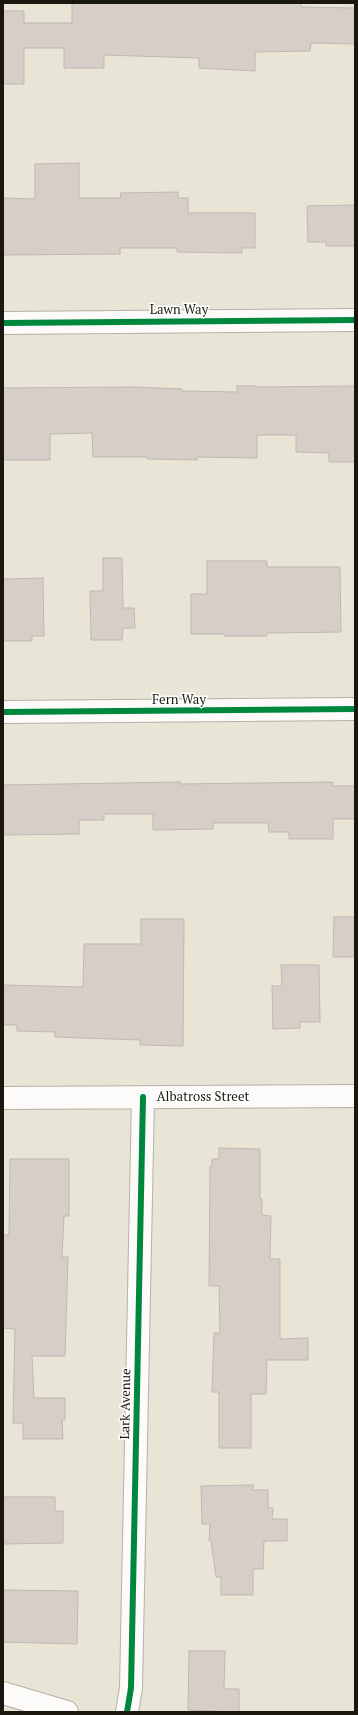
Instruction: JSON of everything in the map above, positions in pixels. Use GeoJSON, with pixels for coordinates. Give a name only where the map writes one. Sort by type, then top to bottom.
{"type":"FeatureCollection","features":[{"type":"Feature","properties":{"kind":"street","name":"Lawn Way"},"geometry":{"type":"LineString","coordinates":[[3,322],[355,320]]}},
{"type":"Feature","properties":{"kind":"street","name":"Fern Way"},"geometry":{"type":"LineString","coordinates":[[3,712],[355,709]]}},
{"type":"Feature","properties":{"kind":"street","name":"Albatross Street"},"geometry":{"type":"LineString","coordinates":[[3,1098],[355,1096]]}},
{"type":"Feature","properties":{"kind":"street","name":"Lark Avenue"},"geometry":{"type":"LineString","coordinates":[[127,1712],[131,1688],[143,1097]]}},
{"type":"Feature","properties":{"kind":"street"},"geometry":{"type":"LineString","coordinates":[[3,1693],[67,1712]]}},
{"type":"Feature","properties":{"kind":"building"},"geometry":{"type":"Polygon","coordinates":[[[72,3],[301,3],[301,7],[355,8],[355,44],[311,43],[310,51],[255,52],[255,71],[199,68],[199,58],[104,55],[104,68],[64,68],[64,48],[24,48],[24,84],[3,84],[3,11],[24,11],[24,23],[72,23],[72,3]]]}},
{"type":"Feature","properties":{"kind":"building"},"geometry":{"type":"Polygon","coordinates":[[[79,163],[79,198],[121,198],[120,193],[178,192],[178,198],[188,198],[188,213],[255,213],[255,248],[242,248],[242,253],[177,252],[177,248],[120,248],[120,254],[3,255],[3,198],[35,199],[35,164],[79,163]]]}},
{"type":"Feature","properties":{"kind":"building"},"geometry":{"type":"Polygon","coordinates":[[[355,205],[355,246],[326,246],[326,242],[308,242],[307,206],[355,205]]]}},
{"type":"Feature","properties":{"kind":"building"},"geometry":{"type":"Polygon","coordinates":[[[237,386],[355,386],[355,462],[329,462],[329,453],[296,452],[296,435],[257,435],[257,458],[197,457],[197,460],[147,459],[147,457],[93,457],[92,433],[50,434],[50,460],[3,460],[3,388],[136,387],[182,389],[182,391],[237,392],[237,386]]]}},
{"type":"Feature","properties":{"kind":"building"},"geometry":{"type":"Polygon","coordinates":[[[103,558],[122,558],[123,608],[134,608],[135,628],[123,628],[122,640],[91,640],[90,591],[103,591],[103,558]]]}},
{"type":"Feature","properties":{"kind":"building"},"geometry":{"type":"Polygon","coordinates":[[[207,561],[267,561],[267,567],[340,567],[341,632],[267,633],[267,636],[191,634],[191,594],[207,594],[207,561]]]}},
{"type":"Feature","properties":{"kind":"building"},"geometry":{"type":"Polygon","coordinates":[[[43,578],[44,636],[32,636],[32,641],[3,641],[3,579],[43,578]]]}},
{"type":"Feature","properties":{"kind":"building"},"geometry":{"type":"Polygon","coordinates":[[[180,782],[180,784],[333,782],[333,786],[355,786],[355,819],[333,819],[333,839],[289,839],[289,832],[269,832],[268,823],[213,823],[213,829],[153,830],[153,814],[104,814],[104,820],[79,820],[79,834],[3,835],[3,785],[180,782]]]}},
{"type":"Feature","properties":{"kind":"building"},"geometry":{"type":"Polygon","coordinates":[[[334,917],[355,917],[355,957],[333,957],[334,917]]]}},
{"type":"Feature","properties":{"kind":"building"},"geometry":{"type":"Polygon","coordinates":[[[141,919],[184,919],[183,1046],[140,1045],[140,1040],[55,1037],[55,1032],[17,1031],[17,1025],[3,1025],[3,985],[83,987],[84,944],[141,944],[141,919]]]}},
{"type":"Feature","properties":{"kind":"building"},"geometry":{"type":"Polygon","coordinates":[[[281,965],[319,965],[320,1022],[300,1022],[300,1028],[273,1029],[272,986],[282,986],[281,965]]]}},
{"type":"Feature","properties":{"kind":"building"},"geometry":{"type":"Polygon","coordinates":[[[219,1148],[260,1149],[260,1199],[262,1199],[262,1215],[271,1216],[270,1259],[280,1259],[280,1339],[308,1338],[308,1360],[267,1360],[266,1394],[251,1394],[251,1448],[219,1448],[219,1392],[212,1392],[214,1333],[220,1333],[219,1286],[209,1286],[210,1166],[212,1167],[212,1159],[219,1159],[219,1148]]]}},
{"type":"Feature","properties":{"kind":"building"},"geometry":{"type":"Polygon","coordinates":[[[10,1159],[69,1159],[69,1216],[64,1216],[62,1257],[68,1257],[65,1356],[32,1356],[34,1398],[65,1398],[65,1420],[62,1420],[63,1439],[23,1439],[23,1423],[13,1423],[15,1329],[3,1328],[3,1235],[9,1235],[10,1159]]]}},
{"type":"Feature","properties":{"kind":"building"},"geometry":{"type":"Polygon","coordinates":[[[253,1485],[253,1490],[268,1490],[268,1508],[273,1508],[272,1519],[287,1519],[287,1541],[264,1541],[263,1569],[253,1569],[253,1595],[221,1595],[221,1577],[216,1577],[211,1541],[209,1541],[210,1524],[202,1524],[201,1486],[253,1485]]]}},
{"type":"Feature","properties":{"kind":"building"},"geometry":{"type":"Polygon","coordinates":[[[3,1497],[55,1497],[55,1511],[63,1511],[63,1543],[3,1544],[3,1497]]]}},
{"type":"Feature","properties":{"kind":"building"},"geometry":{"type":"Polygon","coordinates":[[[3,1590],[78,1591],[77,1644],[3,1642],[3,1590]]]}},
{"type":"Feature","properties":{"kind":"building"},"geometry":{"type":"Polygon","coordinates":[[[189,1651],[225,1651],[224,1689],[239,1689],[239,1712],[188,1710],[189,1651]]]}},
{"type":"Feature","properties":{"kind":"cycle path"},"geometry":{"type":"LineString","coordinates":[[3,323],[355,320]]}},
{"type":"Feature","properties":{"kind":"cycle path"},"geometry":{"type":"LineString","coordinates":[[3,712],[355,709]]}},
{"type":"Feature","properties":{"kind":"cycle path"},"geometry":{"type":"LineString","coordinates":[[127,1712],[131,1688],[143,1097]]}}]}
